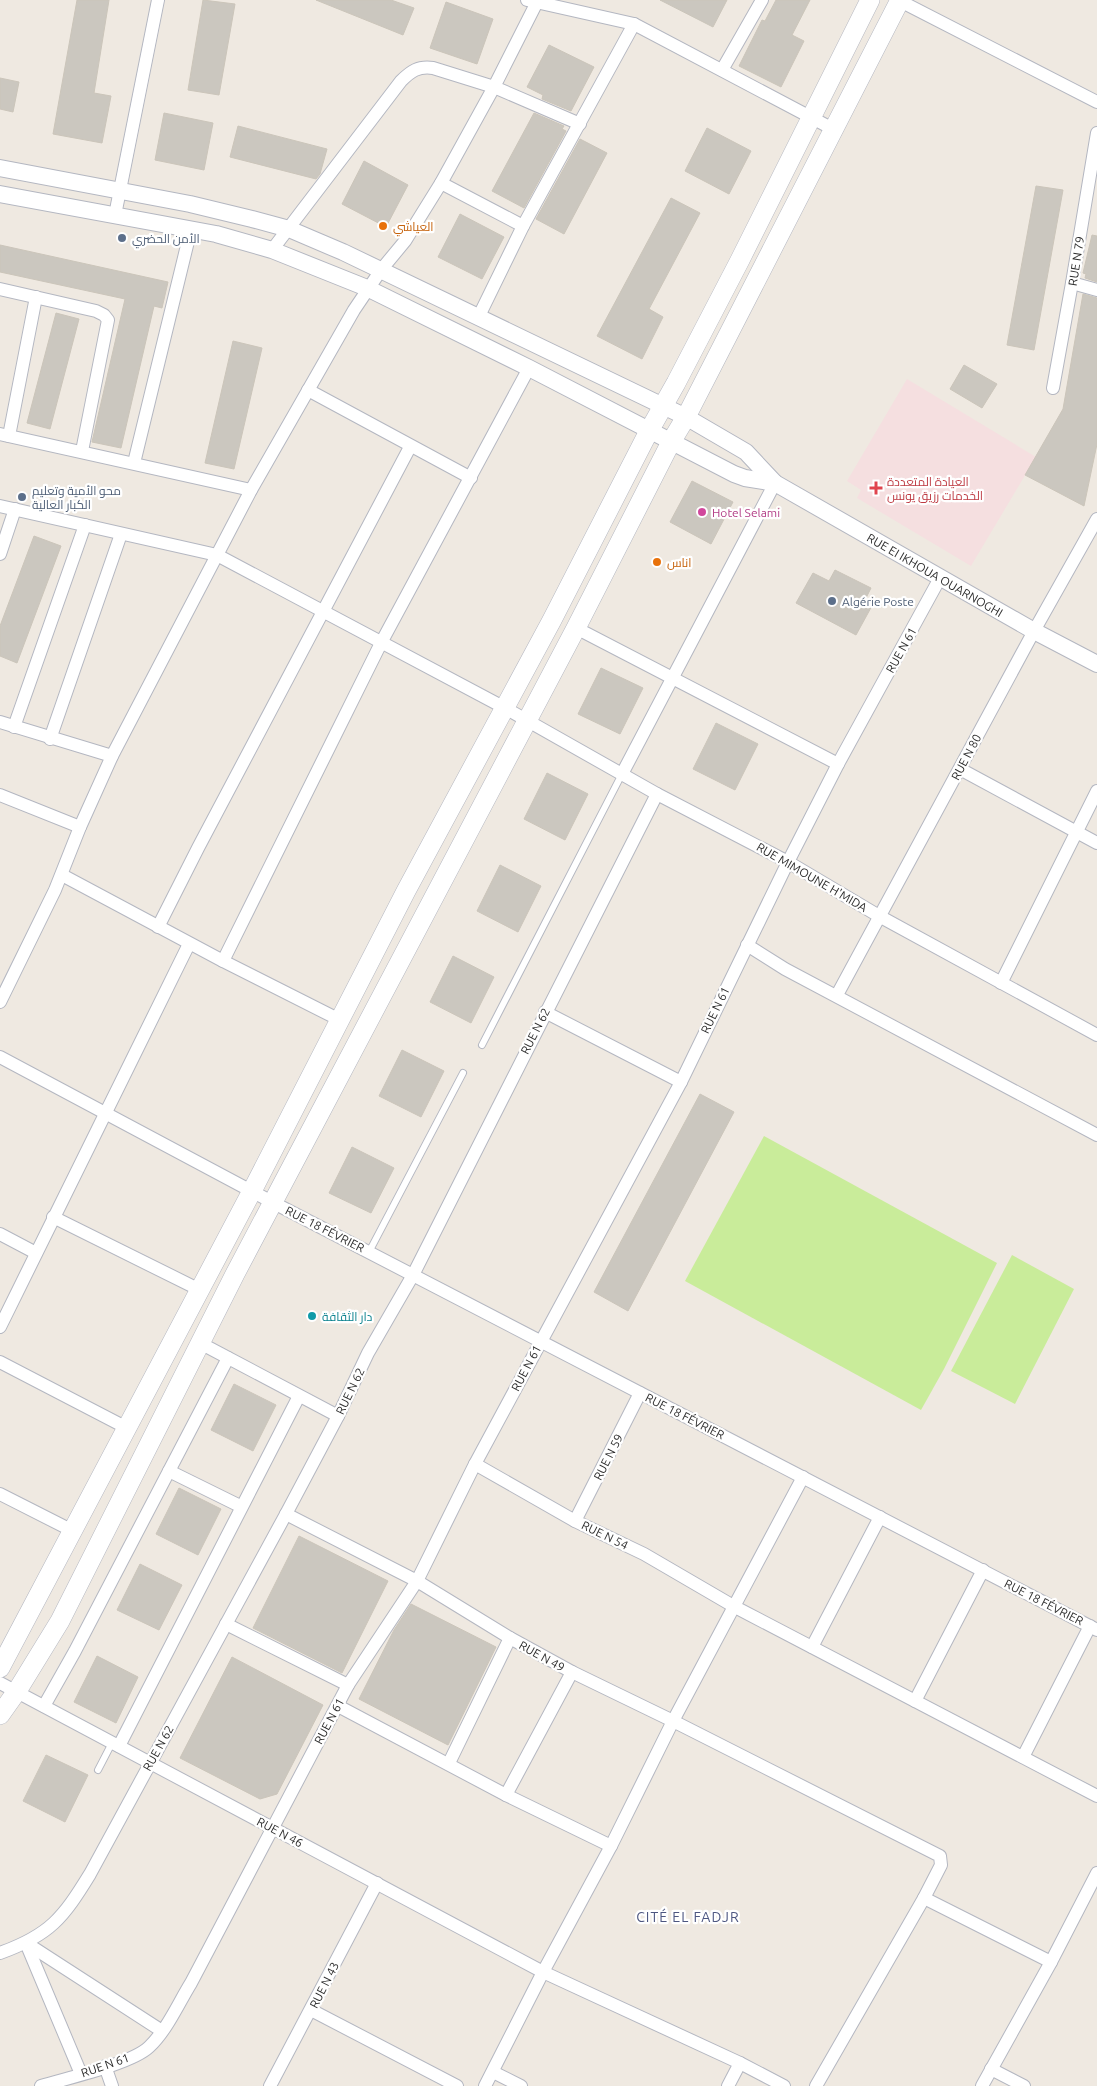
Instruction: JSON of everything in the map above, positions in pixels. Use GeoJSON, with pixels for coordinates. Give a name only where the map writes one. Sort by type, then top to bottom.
{"type":"FeatureCollection","features":[{"type":"Feature","properties":{"kind":"main road"},"geometry":{"type":"LineString","coordinates":[[0,1668],[252,1191],[406,891],[505,708],[740,260],[870,0]]}},
{"type":"Feature","properties":{"kind":"main road"},"geometry":{"type":"LineString","coordinates":[[0,1715],[17,1691],[60,1620],[272,1202],[576,628],[900,0]]}},
{"type":"Feature","properties":{"kind":"main road"},"geometry":{"type":"LineString","coordinates":[[740,260],[760,270]]}},
{"type":"Feature","properties":{"kind":"street"},"geometry":{"type":"LineString","coordinates":[[115,216],[158,0]]}},
{"type":"Feature","properties":{"kind":"street"},"geometry":{"type":"LineString","coordinates":[[722,70],[762,0]]}},
{"type":"Feature","properties":{"kind":"street"},"geometry":{"type":"LineString","coordinates":[[900,0],[1097,102]]}},
{"type":"Feature","properties":{"kind":"street"},"geometry":{"type":"LineString","coordinates":[[0,1002],[62,876],[80,827],[112,756],[251,490],[332,345],[368,288],[405,240],[441,182],[494,87],[534,1],[634,24],[833,129]]}},
{"type":"Feature","properties":{"kind":"street"},"geometry":{"type":"LineString","coordinates":[[478,318],[523,226],[634,24]]}},
{"type":"Feature","properties":{"kind":"street"},"geometry":{"type":"LineString","coordinates":[[272,250],[409,73],[416,69],[425,67],[494,87],[580,124]]}},
{"type":"Feature","properties":{"kind":"street","name":"RUE N 79"},"geometry":{"type":"LineString","coordinates":[[1052,388],[1092,186],[1097,133]]}},
{"type":"Feature","properties":{"kind":"street"},"geometry":{"type":"LineString","coordinates":[[0,168],[190,204],[289,229],[381,270],[686,417],[746,452],[775,483]]}},
{"type":"Feature","properties":{"kind":"street"},"geometry":{"type":"LineString","coordinates":[[441,182],[523,226]]}},
{"type":"Feature","properties":{"kind":"street"},"geometry":{"type":"LineString","coordinates":[[0,194],[191,229],[272,250],[368,288],[529,368],[734,474],[745,478],[775,483]]}},
{"type":"Feature","properties":{"kind":"street"},"geometry":{"type":"LineString","coordinates":[[134,463],[191,229]]}},
{"type":"Feature","properties":{"kind":"street"},"geometry":{"type":"LineString","coordinates":[[1072,283],[1097,290]]}},
{"type":"Feature","properties":{"kind":"street"},"geometry":{"type":"LineString","coordinates":[[0,289],[96,311],[104,315],[108,320],[82,451]]}},
{"type":"Feature","properties":{"kind":"street"},"geometry":{"type":"LineString","coordinates":[[36,297],[4,435],[251,490]]}},
{"type":"Feature","properties":{"kind":"street"},"geometry":{"type":"LineString","coordinates":[[223,961],[381,643],[529,368]]}},
{"type":"Feature","properties":{"kind":"street"},"geometry":{"type":"LineString","coordinates":[[308,390],[410,447],[471,478]]}},
{"type":"Feature","properties":{"kind":"street"},"geometry":{"type":"LineString","coordinates":[[158,927],[322,611],[410,447]]}},
{"type":"Feature","properties":{"kind":"street"},"geometry":{"type":"LineString","coordinates":[[622,774],[775,483]]}},
{"type":"Feature","properties":{"kind":"street","name":"RUE EI IKHOUA OUARNOGHI"},"geometry":{"type":"LineString","coordinates":[[775,483],[1034,631],[1097,664]]}},
{"type":"Feature","properties":{"kind":"street","name":"RUE MIMOUNE H'MIDA"},"geometry":{"type":"LineString","coordinates":[[0,506],[217,554],[505,708],[657,794],[788,862],[879,916],[1097,1035]]}},
{"type":"Feature","properties":{"kind":"street"},"geometry":{"type":"LineString","coordinates":[[0,554],[14,510]]}},
{"type":"Feature","properties":{"kind":"street","name":"RUE N 80"},"geometry":{"type":"LineString","coordinates":[[837,995],[1034,631],[1097,519]]}},
{"type":"Feature","properties":{"kind":"street"},"geometry":{"type":"LineString","coordinates":[[14,727],[85,525]]}},
{"type":"Feature","properties":{"kind":"street"},"geometry":{"type":"LineString","coordinates":[[50,738],[121,534]]}},
{"type":"Feature","properties":{"kind":"street","name":"RUE N 61"},"geometry":{"type":"LineString","coordinates":[[41,2086],[126,2060],[148,2048],[162,2031],[191,1983],[348,1685],[417,1581],[475,1464],[680,1082],[838,764],[940,578]]}},
{"type":"Feature","properties":{"kind":"street"},"geometry":{"type":"LineString","coordinates":[[576,628],[838,764]]}},
{"type":"Feature","properties":{"kind":"street"},"geometry":{"type":"LineString","coordinates":[[0,722],[112,756]]}},
{"type":"Feature","properties":{"kind":"street"},"geometry":{"type":"LineString","coordinates":[[960,769],[1097,843]]}},
{"type":"Feature","properties":{"kind":"street"},"geometry":{"type":"LineString","coordinates":[[1001,983],[1097,791]]}},
{"type":"Feature","properties":{"kind":"street","name":"RUE N 62"},"geometry":{"type":"LineString","coordinates":[[0,1953],[26,1943],[48,1930],[72,1904],[286,1514],[338,1416],[368,1353],[413,1275],[657,794]]}},
{"type":"Feature","properties":{"kind":"street"},"geometry":{"type":"LineString","coordinates":[[0,796],[80,827]]}},
{"type":"Feature","properties":{"kind":"street"},"geometry":{"type":"LineString","coordinates":[[62,876],[189,944],[340,1020]]}},
{"type":"Feature","properties":{"kind":"street"},"geometry":{"type":"LineString","coordinates":[[0,1327],[189,944]]}},
{"type":"Feature","properties":{"kind":"street"},"geometry":{"type":"LineString","coordinates":[[747,944],[785,969],[1097,1135]]}},
{"type":"Feature","properties":{"kind":"street"},"geometry":{"type":"LineString","coordinates":[[545,1012],[680,1082]]}},
{"type":"Feature","properties":{"kind":"street","name":"RUE 18 FÉVRIER"},"geometry":{"type":"LineString","coordinates":[[0,1057],[272,1202],[1093,1628]]}},
{"type":"Feature","properties":{"kind":"street"},"geometry":{"type":"LineString","coordinates":[[53,1217],[200,1290]]}},
{"type":"Feature","properties":{"kind":"street"},"geometry":{"type":"LineString","coordinates":[[0,1234],[36,1253]]}},
{"type":"Feature","properties":{"kind":"street"},"geometry":{"type":"LineString","coordinates":[[200,1344],[338,1416]]}},
{"type":"Feature","properties":{"kind":"street"},"geometry":{"type":"LineString","coordinates":[[44,1706],[228,1358]]}},
{"type":"Feature","properties":{"kind":"street"},"geometry":{"type":"LineString","coordinates":[[0,1362],[127,1428]]}},
{"type":"Feature","properties":{"kind":"street","name":"RUE N 59"},"geometry":{"type":"LineString","coordinates":[[575,1521],[640,1393]]}},
{"type":"Feature","properties":{"kind":"street"},"geometry":{"type":"LineString","coordinates":[[115,1744],[298,1396]]}},
{"type":"Feature","properties":{"kind":"street","name":"RUE N 54"},"geometry":{"type":"LineString","coordinates":[[475,1464],[575,1521],[644,1554],[735,1606],[1097,1796]]}},
{"type":"Feature","properties":{"kind":"street"},"geometry":{"type":"LineString","coordinates":[[169,1471],[240,1506]]}},
{"type":"Feature","properties":{"kind":"street"},"geometry":{"type":"LineString","coordinates":[[485,2086],[543,1972],[611,1846],[673,1721],[803,1477]]}},
{"type":"Feature","properties":{"kind":"street"},"geometry":{"type":"LineString","coordinates":[[0,1494],[73,1530]]}},
{"type":"Feature","properties":{"kind":"street","name":"RUE N 49"},"geometry":{"type":"LineString","coordinates":[[286,1514],[417,1581],[510,1638],[572,1672],[940,1856],[941,1865],[924,1898],[816,2086]]}},
{"type":"Feature","properties":{"kind":"street"},"geometry":{"type":"LineString","coordinates":[[812,1647],[880,1517]]}},
{"type":"Feature","properties":{"kind":"street"},"geometry":{"type":"LineString","coordinates":[[915,1700],[983,1570]]}},
{"type":"Feature","properties":{"kind":"street"},"geometry":{"type":"LineString","coordinates":[[226,1624],[348,1685]]}},
{"type":"Feature","properties":{"kind":"street"},"geometry":{"type":"LineString","coordinates":[[1023,1757],[1093,1628]]}},
{"type":"Feature","properties":{"kind":"street"},"geometry":{"type":"LineString","coordinates":[[449,1763],[510,1638]]}},
{"type":"Feature","properties":{"kind":"street"},"geometry":{"type":"LineString","coordinates":[[506,1795],[572,1672]]}},
{"type":"Feature","properties":{"kind":"street","name":"RUE N 46"},"geometry":{"type":"LineString","coordinates":[[0,1683],[543,1972],[740,2063],[784,2086]]}},
{"type":"Feature","properties":{"kind":"street"},"geometry":{"type":"LineString","coordinates":[[338,1706],[449,1763],[506,1795],[611,1846]]}},
{"type":"Feature","properties":{"kind":"street"},"geometry":{"type":"LineString","coordinates":[[982,2086],[1051,1962],[1097,1873]]}},
{"type":"Feature","properties":{"kind":"street","name":"RUE N 43"},"geometry":{"type":"LineString","coordinates":[[270,2086],[377,1883]]}},
{"type":"Feature","properties":{"kind":"street"},"geometry":{"type":"LineString","coordinates":[[924,1898],[1051,1962]]}},
{"type":"Feature","properties":{"kind":"street"},"geometry":{"type":"LineString","coordinates":[[26,1943],[162,2031]]}},
{"type":"Feature","properties":{"kind":"street"},"geometry":{"type":"LineString","coordinates":[[26,1943],[82,2074]]}},
{"type":"Feature","properties":{"kind":"street"},"geometry":{"type":"LineString","coordinates":[[311,2010],[458,2086]]}},
{"type":"Feature","properties":{"kind":"street"},"geometry":{"type":"LineString","coordinates":[[728,2086],[740,2063]]}},
{"type":"Feature","properties":{"kind":"street"},"geometry":{"type":"LineString","coordinates":[[105,2066],[113,2085]]}},
{"type":"Feature","properties":{"kind":"street"},"geometry":{"type":"LineString","coordinates":[[991,2069],[1024,2086]]}},
{"type":"Feature","properties":{"kind":"street"},"geometry":{"type":"LineString","coordinates":[[493,2072],[521,2086]]}},
{"type":"Feature","properties":{"kind":"lane"},"geometry":{"type":"LineString","coordinates":[[482,1044],[622,774]]}},
{"type":"Feature","properties":{"kind":"lane"},"geometry":{"type":"LineString","coordinates":[[369,1252],[463,1073]]}},
{"type":"Feature","properties":{"kind":"lane"},"geometry":{"type":"LineString","coordinates":[[98,1770],[115,1744]]}},
{"type":"Feature","properties":{"kind":"shaded area"},"geometry":{"type":"Polygon","coordinates":[[[907,379],[1036,457],[971,566],[857,498],[861,490],[847,481],[907,379]]]}},
{"type":"Feature","properties":{"kind":"green space"},"geometry":{"type":"Polygon","coordinates":[[[764,1136],[997,1263],[944,1369],[921,1410],[685,1281],[764,1136]]]}},
{"type":"Feature","properties":{"kind":"green space"},"geometry":{"type":"Polygon","coordinates":[[[1012,1255],[1074,1289],[1015,1404],[951,1371],[1012,1255]]]}},
{"type":"Feature","properties":{"kind":"building"},"geometry":{"type":"Polygon","coordinates":[[[77,0],[109,0],[94,93],[111,96],[102,143],[53,134],[77,0]]]}},
{"type":"Feature","properties":{"kind":"building"},"geometry":{"type":"Polygon","coordinates":[[[203,0],[235,4],[219,95],[188,90],[203,0]]]}},
{"type":"Feature","properties":{"kind":"building"},"geometry":{"type":"Polygon","coordinates":[[[316,0],[391,0],[414,8],[403,35],[316,0]]]}},
{"type":"Feature","properties":{"kind":"building"},"geometry":{"type":"Polygon","coordinates":[[[660,0],[727,0],[713,27],[660,0]]]}},
{"type":"Feature","properties":{"kind":"building"},"geometry":{"type":"Polygon","coordinates":[[[776,0],[810,0],[792,35],[804,41],[781,87],[739,66],[762,20],[765,21],[776,0]]]}},
{"type":"Feature","properties":{"kind":"building"},"geometry":{"type":"Polygon","coordinates":[[[446,2],[493,19],[477,64],[430,48],[446,2]]]}},
{"type":"Feature","properties":{"kind":"building"},"geometry":{"type":"Polygon","coordinates":[[[549,45],[594,67],[571,111],[542,99],[543,95],[527,87],[549,45]]]}},
{"type":"Feature","properties":{"kind":"building"},"geometry":{"type":"Polygon","coordinates":[[[0,78],[19,82],[13,112],[0,109],[0,78]]]}},
{"type":"Feature","properties":{"kind":"building"},"geometry":{"type":"Polygon","coordinates":[[[164,113],[213,123],[204,170],[155,160],[164,113]]]}},
{"type":"Feature","properties":{"kind":"building"},"geometry":{"type":"Polygon","coordinates":[[[534,113],[564,126],[562,129],[566,131],[524,208],[492,191],[534,113]]]}},
{"type":"Feature","properties":{"kind":"building"},"geometry":{"type":"Polygon","coordinates":[[[238,126],[327,149],[320,174],[316,179],[230,157],[238,126]]]}},
{"type":"Feature","properties":{"kind":"building"},"geometry":{"type":"Polygon","coordinates":[[[707,128],[751,151],[729,194],[685,171],[707,128]]]}},
{"type":"Feature","properties":{"kind":"building"},"geometry":{"type":"Polygon","coordinates":[[[580,139],[607,153],[564,234],[536,219],[580,139]]]}},
{"type":"Feature","properties":{"kind":"building"},"geometry":{"type":"Polygon","coordinates":[[[364,161],[408,185],[386,227],[342,204],[364,161]]]}},
{"type":"Feature","properties":{"kind":"building"},"geometry":{"type":"Polygon","coordinates":[[[1036,186],[1063,190],[1034,350],[1007,345],[1036,186]]]}},
{"type":"Feature","properties":{"kind":"building"},"geometry":{"type":"Polygon","coordinates":[[[671,198],[700,213],[649,309],[663,317],[642,359],[597,336],[671,198]]]}},
{"type":"Feature","properties":{"kind":"building"},"geometry":{"type":"Polygon","coordinates":[[[460,214],[504,237],[482,279],[438,257],[460,214]]]}},
{"type":"Feature","properties":{"kind":"building"},"geometry":{"type":"Polygon","coordinates":[[[1092,235],[1097,236],[1097,282],[1085,278],[1086,274],[1083,273],[1092,235]]]}},
{"type":"Feature","properties":{"kind":"building"},"geometry":{"type":"Polygon","coordinates":[[[0,245],[168,282],[162,308],[154,306],[121,448],[92,442],[125,299],[0,272],[0,245]]]}},
{"type":"Feature","properties":{"kind":"building"},"geometry":{"type":"Polygon","coordinates":[[[1083,294],[1097,298],[1097,444],[1084,506],[1025,475],[1063,409],[1083,294]]]}},
{"type":"Feature","properties":{"kind":"building"},"geometry":{"type":"Polygon","coordinates":[[[56,313],[79,319],[50,429],[27,423],[56,313]]]}},
{"type":"Feature","properties":{"kind":"building"},"geometry":{"type":"Polygon","coordinates":[[[233,341],[262,348],[234,469],[205,463],[233,341]]]}},
{"type":"Feature","properties":{"kind":"building"},"geometry":{"type":"Polygon","coordinates":[[[964,365],[997,384],[982,408],[950,389],[964,365]]]}},
{"type":"Feature","properties":{"kind":"building","name":"Hotel Selami"},"geometry":{"type":"Polygon","coordinates":[[[692,481],[733,502],[711,544],[670,522],[692,481]]]}},
{"type":"Feature","properties":{"kind":"building"},"geometry":{"type":"Polygon","coordinates":[[[34,536],[61,546],[17,663],[0,656],[0,626],[34,536]]]}},
{"type":"Feature","properties":{"kind":"building","name":"Algérie Poste"},"geometry":{"type":"Polygon","coordinates":[[[835,570],[871,588],[865,600],[873,604],[856,635],[796,603],[813,573],[829,581],[835,570]]]}},
{"type":"Feature","properties":{"kind":"building"},"geometry":{"type":"Polygon","coordinates":[[[601,668],[643,688],[620,734],[578,714],[601,668]]]}},
{"type":"Feature","properties":{"kind":"building"},"geometry":{"type":"Polygon","coordinates":[[[716,723],[758,744],[735,790],[693,769],[716,723]]]}},
{"type":"Feature","properties":{"kind":"building"},"geometry":{"type":"Polygon","coordinates":[[[547,773],[588,794],[565,840],[524,819],[547,773]]]}},
{"type":"Feature","properties":{"kind":"building"},"geometry":{"type":"Polygon","coordinates":[[[500,865],[541,886],[518,932],[477,911],[500,865]]]}},
{"type":"Feature","properties":{"kind":"building"},"geometry":{"type":"Polygon","coordinates":[[[453,956],[494,977],[471,1023],[430,1002],[453,956]]]}},
{"type":"Feature","properties":{"kind":"building"},"geometry":{"type":"Polygon","coordinates":[[[402,1050],[444,1071],[421,1117],[379,1096],[402,1050]]]}},
{"type":"Feature","properties":{"kind":"building"},"geometry":{"type":"Polygon","coordinates":[[[700,1094],[734,1112],[628,1311],[594,1292],[700,1094]]]}},
{"type":"Feature","properties":{"kind":"building"},"geometry":{"type":"Polygon","coordinates":[[[352,1147],[394,1168],[371,1213],[329,1193],[352,1147]]]}},
{"type":"Feature","properties":{"kind":"building"},"geometry":{"type":"Polygon","coordinates":[[[234,1384],[276,1405],[253,1451],[211,1430],[234,1384]]]}},
{"type":"Feature","properties":{"kind":"building"},"geometry":{"type":"Polygon","coordinates":[[[179,1488],[221,1509],[198,1555],[156,1534],[179,1488]]]}},
{"type":"Feature","properties":{"kind":"building"},"geometry":{"type":"Polygon","coordinates":[[[299,1536],[388,1581],[342,1673],[253,1628],[299,1536]]]}},
{"type":"Feature","properties":{"kind":"building"},"geometry":{"type":"Polygon","coordinates":[[[140,1564],[182,1585],[159,1630],[117,1610],[140,1564]]]}},
{"type":"Feature","properties":{"kind":"building"},"geometry":{"type":"Polygon","coordinates":[[[411,1604],[496,1647],[448,1745],[359,1699],[394,1630],[411,1604]]]}},
{"type":"Feature","properties":{"kind":"building"},"geometry":{"type":"Polygon","coordinates":[[[97,1656],[138,1677],[116,1723],[74,1702],[97,1656]]]}},
{"type":"Feature","properties":{"kind":"building"},"geometry":{"type":"Polygon","coordinates":[[[232,1657],[323,1705],[277,1794],[260,1799],[180,1758],[232,1657]]]}},
{"type":"Feature","properties":{"kind":"building"},"geometry":{"type":"Polygon","coordinates":[[[46,1755],[88,1775],[65,1822],[23,1801],[46,1755]]]}},
{"type":"Feature","properties":{"kind":"place","name":"العياشي"},"geometry":{"type":"Point","coordinates":[383,226]}},
{"type":"Feature","properties":{"kind":"place","name":"الأمن الحضري"},"geometry":{"type":"Point","coordinates":[122,238]}},
{"type":"Feature","properties":{"kind":"place","name":"العيادة المتعددة الخدمات رزيق يونس"},"geometry":{"type":"Point","coordinates":[876,488]}},
{"type":"Feature","properties":{"kind":"place","name":"محو الأمية وتعليم الكبار العالية"},"geometry":{"type":"Point","coordinates":[22,497]}},
{"type":"Feature","properties":{"kind":"place","name":"Hotel Selami"},"geometry":{"type":"Point","coordinates":[702,512]}},
{"type":"Feature","properties":{"kind":"place","name":"اناس"},"geometry":{"type":"Point","coordinates":[657,562]}},
{"type":"Feature","properties":{"kind":"place","name":"Algérie Poste"},"geometry":{"type":"Point","coordinates":[832,601]}},
{"type":"Feature","properties":{"kind":"place","name":"دار الثقافة"},"geometry":{"type":"Point","coordinates":[312,1316]}},
{"type":"Feature","properties":{"kind":"district","name":"CITÉ EL FADJR"},"geometry":{"type":"Point","coordinates":[688,1917]}}]}
